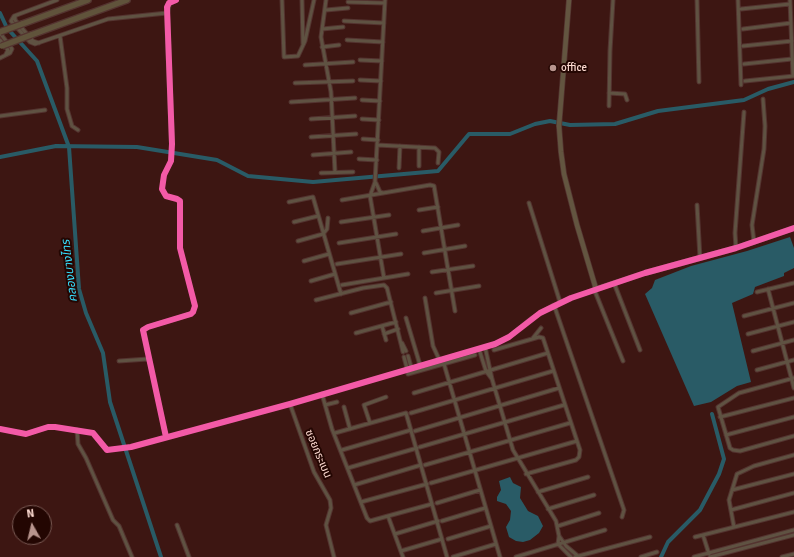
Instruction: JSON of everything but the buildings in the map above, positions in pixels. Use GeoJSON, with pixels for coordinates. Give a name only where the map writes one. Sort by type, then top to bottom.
{"type":"FeatureCollection","features":[{"type":"Feature","properties":{"kind":"highway"},"geometry":{"type":"LineString","coordinates":[[0,32],[88,0]]}},
{"type":"Feature","properties":{"kind":"highway"},"geometry":{"type":"LineString","coordinates":[[1,44],[31,35],[127,0]]}},
{"type":"Feature","properties":{"kind":"street"},"geometry":{"type":"LineString","coordinates":[[57,0],[16,15],[15,20],[33,41],[40,43],[108,19],[167,14]]}},
{"type":"Feature","properties":{"kind":"street"},"geometry":{"type":"LineString","coordinates":[[166,438],[143,333],[145,328],[191,314],[194,312],[195,306],[180,248],[180,201],[166,196],[162,189],[164,175],[171,161],[172,144],[167,14],[169,3],[176,0]]}},
{"type":"Feature","properties":{"kind":"street"},"geometry":{"type":"LineString","coordinates":[[282,0],[284,57],[298,56],[303,47],[314,0]]}},
{"type":"Feature","properties":{"kind":"street"},"geometry":{"type":"LineString","coordinates":[[302,0],[303,47]]}},
{"type":"Feature","properties":{"kind":"street"},"geometry":{"type":"LineString","coordinates":[[326,0],[326,10],[322,29],[322,47],[327,64],[332,100],[335,172]]}},
{"type":"Feature","properties":{"kind":"street"},"geometry":{"type":"LineString","coordinates":[[570,0],[559,126],[564,174],[595,289],[623,361]]}},
{"type":"Feature","properties":{"kind":"street"},"geometry":{"type":"LineString","coordinates":[[609,106],[613,0]]}},
{"type":"Feature","properties":{"kind":"street"},"geometry":{"type":"LineString","coordinates":[[697,0],[699,82]]}},
{"type":"Feature","properties":{"kind":"street"},"geometry":{"type":"LineString","coordinates":[[738,0],[741,85]]}},
{"type":"Feature","properties":{"kind":"street"},"geometry":{"type":"LineString","coordinates":[[348,2],[385,2],[376,171],[375,182],[370,196],[384,278]]}},
{"type":"Feature","properties":{"kind":"street"},"geometry":{"type":"LineString","coordinates":[[741,9],[790,2],[792,15],[793,76],[745,81]]}},
{"type":"Feature","properties":{"kind":"street"},"geometry":{"type":"LineString","coordinates":[[326,10],[348,8]]}},
{"type":"Feature","properties":{"kind":"street"},"geometry":{"type":"LineString","coordinates":[[344,21],[384,22]]}},
{"type":"Feature","properties":{"kind":"street"},"geometry":{"type":"LineString","coordinates":[[743,29],[791,23]]}},
{"type":"Feature","properties":{"kind":"street"},"geometry":{"type":"LineString","coordinates":[[322,29],[343,27]]}},
{"type":"Feature","properties":{"kind":"street"},"geometry":{"type":"LineString","coordinates":[[0,32],[12,49],[11,52],[0,58]]}},
{"type":"Feature","properties":{"kind":"street"},"geometry":{"type":"LineString","coordinates":[[60,36],[67,88],[67,109],[72,126],[78,130]]}},
{"type":"Feature","properties":{"kind":"street"},"geometry":{"type":"LineString","coordinates":[[348,40],[383,42]]}},
{"type":"Feature","properties":{"kind":"street"},"geometry":{"type":"LineString","coordinates":[[743,46],[792,41]]}},
{"type":"Feature","properties":{"kind":"street"},"geometry":{"type":"LineString","coordinates":[[1,44],[8,50],[5,56]]}},
{"type":"Feature","properties":{"kind":"street"},"geometry":{"type":"LineString","coordinates":[[322,47],[339,45]]}},
{"type":"Feature","properties":{"kind":"street"},"geometry":{"type":"LineString","coordinates":[[744,64],[792,59]]}},
{"type":"Feature","properties":{"kind":"street"},"geometry":{"type":"LineString","coordinates":[[360,60],[382,62]]}},
{"type":"Feature","properties":{"kind":"street"},"geometry":{"type":"LineString","coordinates":[[305,64],[353,62]]}},
{"type":"Feature","properties":{"kind":"street"},"geometry":{"type":"LineString","coordinates":[[360,80],[381,81]]}},
{"type":"Feature","properties":{"kind":"street"},"geometry":{"type":"LineString","coordinates":[[295,83],[353,81]]}},
{"type":"Feature","properties":{"kind":"street"},"geometry":{"type":"LineString","coordinates":[[609,93],[625,94],[627,100]]}},
{"type":"Feature","properties":{"kind":"street"},"geometry":{"type":"LineString","coordinates":[[291,102],[355,98]]}},
{"type":"Feature","properties":{"kind":"street"},"geometry":{"type":"LineString","coordinates":[[754,242],[752,225],[765,139],[763,99]]}},
{"type":"Feature","properties":{"kind":"street"},"geometry":{"type":"LineString","coordinates":[[362,100],[380,101]]}},
{"type":"Feature","properties":{"kind":"street"},"geometry":{"type":"LineString","coordinates":[[0,116],[45,110]]}},
{"type":"Feature","properties":{"kind":"street"},"geometry":{"type":"LineString","coordinates":[[736,248],[734,233],[744,112]]}},
{"type":"Feature","properties":{"kind":"street"},"geometry":{"type":"LineString","coordinates":[[311,119],[355,116]]}},
{"type":"Feature","properties":{"kind":"street"},"geometry":{"type":"LineString","coordinates":[[362,120],[379,120]]}},
{"type":"Feature","properties":{"kind":"street"},"geometry":{"type":"LineString","coordinates":[[311,137],[356,134]]}},
{"type":"Feature","properties":{"kind":"street"},"geometry":{"type":"LineString","coordinates":[[363,139],[378,140]]}},
{"type":"Feature","properties":{"kind":"street"},"geometry":{"type":"LineString","coordinates":[[377,145],[437,149],[438,163]]}},
{"type":"Feature","properties":{"kind":"street"},"geometry":{"type":"LineString","coordinates":[[399,168],[400,146]]}},
{"type":"Feature","properties":{"kind":"street"},"geometry":{"type":"LineString","coordinates":[[418,166],[419,147]]}},
{"type":"Feature","properties":{"kind":"street"},"geometry":{"type":"LineString","coordinates":[[313,155],[350,152]]}},
{"type":"Feature","properties":{"kind":"street"},"geometry":{"type":"LineString","coordinates":[[359,159],[376,160]]}},
{"type":"Feature","properties":{"kind":"street"},"geometry":{"type":"LineString","coordinates":[[321,173],[353,172]]}},
{"type":"Feature","properties":{"kind":"street"},"geometry":{"type":"LineString","coordinates":[[375,182],[380,192],[384,193]]}},
{"type":"Feature","properties":{"kind":"street"},"geometry":{"type":"LineString","coordinates":[[342,200],[432,185],[435,189],[446,249],[455,311]]}},
{"type":"Feature","properties":{"kind":"street"},"geometry":{"type":"LineString","coordinates":[[289,202],[312,196],[341,294]]}},
{"type":"Feature","properties":{"kind":"street"},"geometry":{"type":"LineString","coordinates":[[529,203],[560,302]]}},
{"type":"Feature","properties":{"kind":"street"},"geometry":{"type":"LineString","coordinates":[[697,205],[700,258]]}},
{"type":"Feature","properties":{"kind":"street"},"geometry":{"type":"LineString","coordinates":[[419,210],[438,206]]}},
{"type":"Feature","properties":{"kind":"street"},"geometry":{"type":"LineString","coordinates":[[341,222],[389,215]]}},
{"type":"Feature","properties":{"kind":"street"},"geometry":{"type":"LineString","coordinates":[[294,222],[318,216]]}},
{"type":"Feature","properties":{"kind":"street"},"geometry":{"type":"LineString","coordinates":[[298,241],[323,234],[327,229],[328,218]]}},
{"type":"Feature","properties":{"kind":"street"},"geometry":{"type":"LineString","coordinates":[[422,231],[458,225]]}},
{"type":"Feature","properties":{"kind":"street"},"geometry":{"type":"LineString","coordinates":[[0,429],[20,434],[48,427],[77,430],[90,432],[97,436],[102,446],[107,450],[131,447],[290,404],[439,359],[479,349],[503,340],[531,319],[560,302],[595,289],[736,248],[794,228]]}},
{"type":"Feature","properties":{"kind":"street"},"geometry":{"type":"LineString","coordinates":[[339,243],[396,234]]}},
{"type":"Feature","properties":{"kind":"street"},"geometry":{"type":"LineString","coordinates":[[424,253],[464,246]]}},
{"type":"Feature","properties":{"kind":"street"},"geometry":{"type":"LineString","coordinates":[[304,261],[329,254]]}},
{"type":"Feature","properties":{"kind":"street"},"geometry":{"type":"LineString","coordinates":[[337,264],[401,254]]}},
{"type":"Feature","properties":{"kind":"street"},"geometry":{"type":"LineString","coordinates":[[432,272],[473,266]]}},
{"type":"Feature","properties":{"kind":"street"},"geometry":{"type":"LineString","coordinates":[[311,281],[335,274]]}},
{"type":"Feature","properties":{"kind":"street"},"geometry":{"type":"LineString","coordinates":[[342,285],[408,274]]}},
{"type":"Feature","properties":{"kind":"street"},"geometry":{"type":"LineString","coordinates":[[757,292],[794,282]]}},
{"type":"Feature","properties":{"kind":"street"},"geometry":{"type":"LineString","coordinates":[[614,283],[640,350]]}},
{"type":"Feature","properties":{"kind":"street"},"geometry":{"type":"LineString","coordinates":[[316,300],[384,285],[387,288],[405,351]]}},
{"type":"Feature","properties":{"kind":"street"},"geometry":{"type":"LineString","coordinates":[[436,293],[479,286]]}},
{"type":"Feature","properties":{"kind":"street"},"geometry":{"type":"LineString","coordinates":[[768,289],[782,344],[793,379],[794,388]]}},
{"type":"Feature","properties":{"kind":"street"},"geometry":{"type":"LineString","coordinates":[[425,298],[430,335],[439,359]]}},
{"type":"Feature","properties":{"kind":"street"},"geometry":{"type":"LineString","coordinates":[[351,313],[391,302]]}},
{"type":"Feature","properties":{"kind":"street"},"geometry":{"type":"LineString","coordinates":[[744,316],[794,302]]}},
{"type":"Feature","properties":{"kind":"street"},"geometry":{"type":"LineString","coordinates":[[554,305],[624,510],[622,517]]}},
{"type":"Feature","properties":{"kind":"street"},"geometry":{"type":"LineString","coordinates":[[406,318],[420,365]]}},
{"type":"Feature","properties":{"kind":"street"},"geometry":{"type":"LineString","coordinates":[[356,333],[396,322]]}},
{"type":"Feature","properties":{"kind":"street"},"geometry":{"type":"LineString","coordinates":[[748,334],[794,322]]}},
{"type":"Feature","properties":{"kind":"street"},"geometry":{"type":"LineString","coordinates":[[382,326],[386,340]]}},
{"type":"Feature","properties":{"kind":"street"},"geometry":{"type":"LineString","coordinates":[[533,338],[541,328]]}},
{"type":"Feature","properties":{"kind":"street"},"geometry":{"type":"LineString","coordinates":[[384,334],[398,329]]}},
{"type":"Feature","properties":{"kind":"street"},"geometry":{"type":"LineString","coordinates":[[494,350],[539,336],[543,338],[577,441],[580,454],[576,460],[526,474]]}},
{"type":"Feature","properties":{"kind":"street"},"geometry":{"type":"LineString","coordinates":[[753,352],[794,340]]}},
{"type":"Feature","properties":{"kind":"street"},"geometry":{"type":"LineString","coordinates":[[485,347],[494,388],[510,440],[517,458],[558,526],[558,544]]}},
{"type":"Feature","properties":{"kind":"street"},"geometry":{"type":"LineString","coordinates":[[479,349],[486,372],[492,380]]}},
{"type":"Feature","properties":{"kind":"street"},"geometry":{"type":"LineString","coordinates":[[414,393],[548,353]]}},
{"type":"Feature","properties":{"kind":"street"},"geometry":{"type":"LineString","coordinates":[[408,374],[475,355]]}},
{"type":"Feature","properties":{"kind":"street"},"geometry":{"type":"LineString","coordinates":[[406,357],[409,368]]}},
{"type":"Feature","properties":{"kind":"street"},"geometry":{"type":"LineString","coordinates":[[119,361],[148,358]]}},
{"type":"Feature","properties":{"kind":"street"},"geometry":{"type":"LineString","coordinates":[[757,370],[794,360]]}},
{"type":"Feature","properties":{"kind":"street"},"geometry":{"type":"LineString","coordinates":[[444,364],[500,557]]}},
{"type":"Feature","properties":{"kind":"street"},"geometry":{"type":"LineString","coordinates":[[411,413],[553,371]]}},
{"type":"Feature","properties":{"kind":"street"},"geometry":{"type":"LineString","coordinates":[[793,379],[739,393],[719,405],[718,410],[730,448],[736,451],[794,436]]}},
{"type":"Feature","properties":{"kind":"street"},"geometry":{"type":"LineString","coordinates":[[342,450],[460,418],[559,388]]}},
{"type":"Feature","properties":{"kind":"street"},"geometry":{"type":"LineString","coordinates":[[322,394],[368,520],[432,504]]}},
{"type":"Feature","properties":{"kind":"street"},"geometry":{"type":"LineString","coordinates":[[370,423],[364,406],[386,397]]}},
{"type":"Feature","properties":{"kind":"street"},"geometry":{"type":"LineString","coordinates":[[720,417],[794,398]]}},
{"type":"Feature","properties":{"kind":"street"},"geometry":{"type":"LineString","coordinates":[[325,405],[337,402]]}},
{"type":"Feature","properties":{"kind":"street","name":"ซอยกระเบน"},"geometry":{"type":"LineString","coordinates":[[290,404],[314,472],[330,500],[331,508],[326,525],[334,557]]}},
{"type":"Feature","properties":{"kind":"street"},"geometry":{"type":"LineString","coordinates":[[348,468],[564,405]]}},
{"type":"Feature","properties":{"kind":"street"},"geometry":{"type":"LineString","coordinates":[[344,407],[350,429]]}},
{"type":"Feature","properties":{"kind":"street"},"geometry":{"type":"LineString","coordinates":[[335,433],[406,413],[423,465],[447,557]]}},
{"type":"Feature","properties":{"kind":"street"},"geometry":{"type":"LineString","coordinates":[[726,435],[794,417]]}},
{"type":"Feature","properties":{"kind":"street"},"geometry":{"type":"LineString","coordinates":[[354,485],[570,423]]}},
{"type":"Feature","properties":{"kind":"street"},"geometry":{"type":"LineString","coordinates":[[77,430],[78,444],[86,458],[113,520],[119,526],[132,557]]}},
{"type":"Feature","properties":{"kind":"street"},"geometry":{"type":"LineString","coordinates":[[431,483],[577,441]]}},
{"type":"Feature","properties":{"kind":"street"},"geometry":{"type":"LineString","coordinates":[[734,527],[729,500],[737,474],[740,471],[794,455]]}},
{"type":"Feature","properties":{"kind":"street"},"geometry":{"type":"LineString","coordinates":[[732,490],[794,474]]}},
{"type":"Feature","properties":{"kind":"street"},"geometry":{"type":"LineString","coordinates":[[538,492],[588,477]]}},
{"type":"Feature","properties":{"kind":"street"},"geometry":{"type":"LineString","coordinates":[[361,502],[427,484]]}},
{"type":"Feature","properties":{"kind":"street"},"geometry":{"type":"LineString","coordinates":[[437,503],[480,490]]}},
{"type":"Feature","properties":{"kind":"street"},"geometry":{"type":"LineString","coordinates":[[732,510],[794,493]]}},
{"type":"Feature","properties":{"kind":"street"},"geometry":{"type":"LineString","coordinates":[[548,509],[594,495]]}},
{"type":"Feature","properties":{"kind":"street"},"geometry":{"type":"LineString","coordinates":[[442,521],[485,508]]}},
{"type":"Feature","properties":{"kind":"street"},"geometry":{"type":"LineString","coordinates":[[695,537],[794,512]]}},
{"type":"Feature","properties":{"kind":"street"},"geometry":{"type":"LineString","coordinates":[[558,526],[599,513]]}},
{"type":"Feature","properties":{"kind":"street"},"geometry":{"type":"LineString","coordinates":[[388,516],[403,557]]}},
{"type":"Feature","properties":{"kind":"street"},"geometry":{"type":"LineString","coordinates":[[395,534],[438,522]]}},
{"type":"Feature","properties":{"kind":"street"},"geometry":{"type":"LineString","coordinates":[[177,525],[189,557]]}},
{"type":"Feature","properties":{"kind":"street"},"geometry":{"type":"LineString","coordinates":[[448,539],[490,526]]}},
{"type":"Feature","properties":{"kind":"street"},"geometry":{"type":"LineString","coordinates":[[516,557],[605,530]]}},
{"type":"Feature","properties":{"kind":"street"},"geometry":{"type":"LineString","coordinates":[[709,556],[767,537],[794,530]]}},
{"type":"Feature","properties":{"kind":"street"},"geometry":{"type":"LineString","coordinates":[[703,535],[709,556]]}},
{"type":"Feature","properties":{"kind":"street"},"geometry":{"type":"LineString","coordinates":[[694,557],[709,556],[794,535]]}},
{"type":"Feature","properties":{"kind":"street"},"geometry":{"type":"LineString","coordinates":[[559,536],[577,557],[650,536]]}},
{"type":"Feature","properties":{"kind":"street"},"geometry":{"type":"LineString","coordinates":[[767,537],[768,542]]}},
{"type":"Feature","properties":{"kind":"street"},"geometry":{"type":"LineString","coordinates":[[401,551],[442,539]]}},
{"type":"Feature","properties":{"kind":"street"},"geometry":{"type":"LineString","coordinates":[[453,557],[496,544]]}},
{"type":"Feature","properties":{"kind":"street"},"geometry":{"type":"LineString","coordinates":[[558,544],[571,557]]}},
{"type":"Feature","properties":{"kind":"street"},"geometry":{"type":"LineString","coordinates":[[641,557],[657,552]]}},
{"type":"Feature","properties":{"kind":"street"},"geometry":{"type":"LineString","coordinates":[[782,557],[794,554]]}},
{"type":"Feature","properties":{"kind":"water"},"geometry":{"type":"Polygon","coordinates":[[[790,237],[794,248],[794,268],[784,273],[784,276],[755,287],[753,294],[732,303],[751,382],[737,386],[711,402],[694,406],[645,294],[652,288],[655,280],[691,266],[747,251],[790,237]]]}},
{"type":"Feature","properties":{"kind":"water"},"geometry":{"type":"Polygon","coordinates":[[[510,477],[513,483],[521,487],[520,498],[528,511],[538,516],[543,526],[539,533],[530,540],[523,542],[516,541],[509,537],[506,527],[510,520],[511,511],[506,504],[497,501],[497,497],[501,490],[499,481],[510,477]]]}},
{"type":"Feature","properties":{"kind":"waterway","name":"คลองบางไทร"},"geometry":{"type":"LineString","coordinates":[[0,13],[7,28],[37,61],[69,147],[79,289],[86,313],[103,353],[110,402],[161,557]]}},
{"type":"Feature","properties":{"kind":"waterway"},"geometry":{"type":"LineString","coordinates":[[0,157],[56,146],[137,147],[217,160],[248,176],[313,182],[438,171],[469,134],[510,134],[535,124],[550,121],[570,125],[615,124],[658,111],[744,100],[768,89],[794,82]]}},
{"type":"Feature","properties":{"kind":"waterway"},"geometry":{"type":"LineString","coordinates":[[661,557],[668,542],[700,510],[719,474],[724,459],[712,414]]}},
{"type":"Feature","properties":{"kind":"cycle path"},"geometry":{"type":"LineString","coordinates":[[166,437],[143,330],[148,327],[191,314],[195,306],[180,248],[180,201],[166,196],[162,189],[164,175],[171,161],[172,144],[167,7],[169,3],[176,0]]}},
{"type":"Feature","properties":{"kind":"cycle path"},"geometry":{"type":"LineString","coordinates":[[0,429],[26,434],[48,427],[55,427],[93,433],[107,450],[131,447],[290,404],[495,344],[509,337],[540,313],[571,298],[645,273],[736,248],[794,228]]}},
{"type":"Feature","properties":{"kind":"place","name":"office"},"geometry":{"type":"Point","coordinates":[553,68]}}]}
